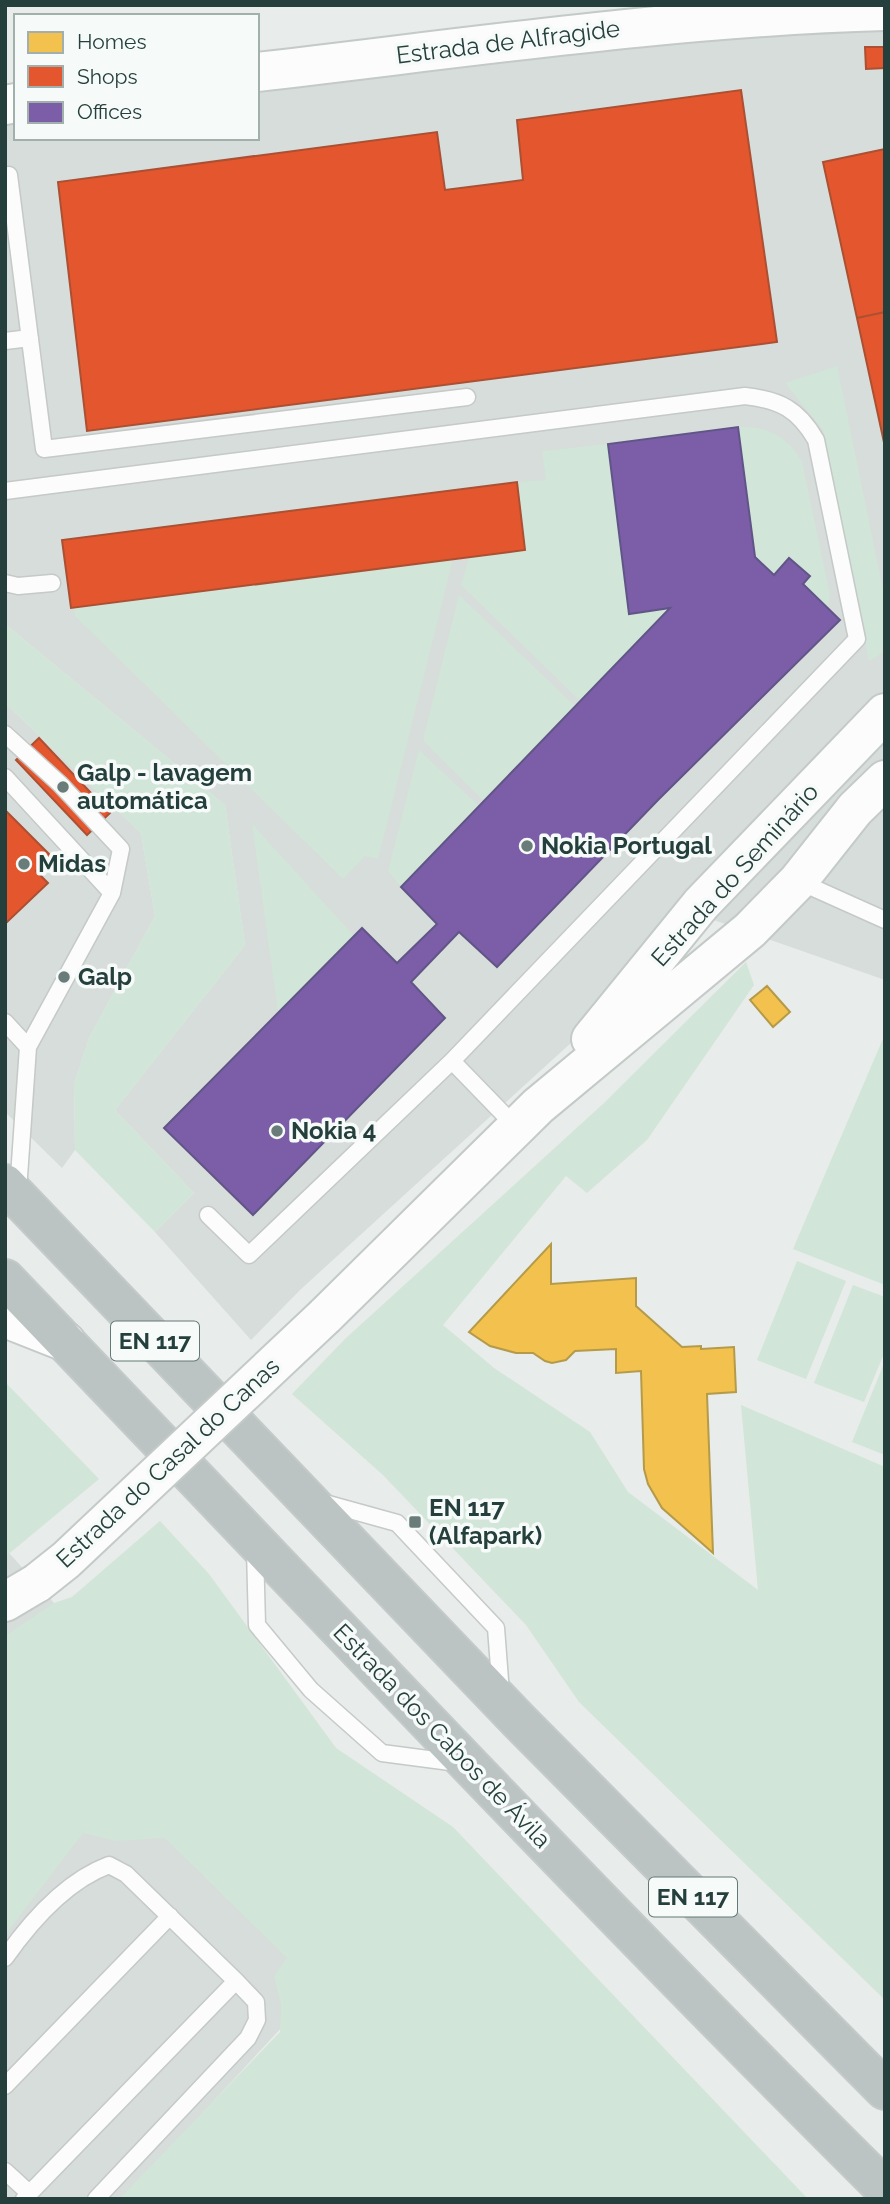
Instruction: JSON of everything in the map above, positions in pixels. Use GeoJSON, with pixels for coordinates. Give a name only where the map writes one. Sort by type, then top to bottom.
{"type":"FeatureCollection","features":[{"type":"Feature","properties":{"kind":"highway","name":"EN 117"},"geometry":{"type":"LineString","coordinates":[[11,1190],[502,1703],[885,2090]]}},
{"type":"Feature","properties":{"kind":"highway","name":"Estrada dos Cabos de Ávila"},"geometry":{"type":"LineString","coordinates":[[5,1279],[753,2059],[885,2189]]}},
{"type":"Feature","properties":{"kind":"street","name":"Estrada de Alfragide"},"geometry":{"type":"LineString","coordinates":[[259,72],[601,30],[755,17],[885,11]]}},
{"type":"Feature","properties":{"kind":"street","name":"Estrada do Seminário"},"geometry":{"type":"LineString","coordinates":[[527,1116],[701,904],[885,713]]}},
{"type":"Feature","properties":{"kind":"street","name":"Estrada do Seminário"},"geometry":{"type":"LineString","coordinates":[[324,1316],[527,1116],[750,930],[798,881],[855,809],[885,780]]}},
{"type":"Feature","properties":{"kind":"street","name":"Estrada do Casal do Canas"},"geometry":{"type":"LineString","coordinates":[[21,1593],[66,1560],[324,1316]]}},
{"type":"Feature","properties":{"kind":"street"},"geometry":{"type":"LineString","coordinates":[[5,1318],[66,1342]]}},
{"type":"Feature","properties":{"kind":"lane"},"geometry":{"type":"LineString","coordinates":[[9,175],[44,449],[467,397]]}},
{"type":"Feature","properties":{"kind":"lane"},"geometry":{"type":"LineString","coordinates":[[5,341],[30,338]]}},
{"type":"Feature","properties":{"kind":"lane"},"geometry":{"type":"LineString","coordinates":[[5,491],[746,396],[768,398],[788,407],[807,424],[816,439],[857,639],[452,1060],[249,1255],[208,1214]]}},
{"type":"Feature","properties":{"kind":"lane"},"geometry":{"type":"LineString","coordinates":[[5,583],[18,586],[52,583]]}},
{"type":"Feature","properties":{"kind":"lane"},"geometry":{"type":"LineString","coordinates":[[5,734],[60,784],[121,849],[112,892],[28,1047],[11,1190]]}},
{"type":"Feature","properties":{"kind":"lane"},"geometry":{"type":"LineString","coordinates":[[5,777],[112,892]]}},
{"type":"Feature","properties":{"kind":"lane"},"geometry":{"type":"LineString","coordinates":[[798,881],[881,912]]}},
{"type":"Feature","properties":{"kind":"lane"},"geometry":{"type":"LineString","coordinates":[[5,1022],[28,1047]]}},
{"type":"Feature","properties":{"kind":"lane"},"geometry":{"type":"LineString","coordinates":[[452,1060],[527,1116]]}},
{"type":"Feature","properties":{"kind":"lane"},"geometry":{"type":"LineString","coordinates":[[255,1541],[257,1625],[311,1690],[382,1753],[468,1764]]}},
{"type":"Feature","properties":{"kind":"lane"},"geometry":{"type":"LineString","coordinates":[[5,1958],[33,1920],[90,1872],[110,1866],[125,1874],[256,2002],[257,2020],[248,2038],[96,2199]]}},
{"type":"Feature","properties":{"kind":"lane"},"geometry":{"type":"LineString","coordinates":[[5,2086],[170,1916]]}},
{"type":"Feature","properties":{"kind":"lane"},"geometry":{"type":"LineString","coordinates":[[5,2171],[27,2196],[236,1981]]}},
{"type":"Feature","properties":{"kind":"shaded area"},"geometry":{"type":"Polygon","coordinates":[[[885,5],[885,980],[708,918],[300,1290],[251,1340],[155,1232],[194,1193],[115,1110],[245,945],[225,805],[5,624],[5,96],[14,94],[14,140],[259,140],[259,64],[885,5]]]}},
{"type":"Feature","properties":{"kind":"shaded area","name":"Galp"},"geometry":{"type":"Polygon","coordinates":[[[5,703],[141,833],[155,916],[89,1038],[74,1085],[75,1150],[62,1168],[5,1112],[5,703]]]}},
{"type":"Feature","properties":{"kind":"shaded area"},"geometry":{"type":"Polygon","coordinates":[[[5,1541],[10,1554],[54,1603],[381,1920],[123,2199],[5,2199],[5,1541]]]}},
{"type":"Feature","properties":{"kind":"green space"},"geometry":{"type":"Polygon","coordinates":[[[837,366],[885,599],[885,652],[869,661],[823,430],[785,383],[837,366]]]}},
{"type":"Feature","properties":{"kind":"green space"},"geometry":{"type":"Polygon","coordinates":[[[738,427],[758,428],[775,434],[790,445],[802,462],[830,595],[828,608],[803,584],[774,575],[755,557],[738,427]]]}},
{"type":"Feature","properties":{"kind":"green space"},"geometry":{"type":"Polygon","coordinates":[[[608,444],[629,614],[670,608],[580,701],[461,585],[469,557],[525,549],[517,482],[546,480],[542,451],[608,444]]]}},
{"type":"Feature","properties":{"kind":"green space"},"geometry":{"type":"Polygon","coordinates":[[[453,559],[378,859],[365,856],[343,879],[75,616],[74,607],[453,559]]]}},
{"type":"Feature","properties":{"kind":"green space"},"geometry":{"type":"Polygon","coordinates":[[[459,595],[575,706],[484,801],[423,740],[459,595]]]}},
{"type":"Feature","properties":{"kind":"green space"},"geometry":{"type":"Polygon","coordinates":[[[5,624],[225,805],[245,945],[115,1110],[194,1193],[155,1232],[75,1150],[74,1085],[89,1038],[155,916],[141,833],[5,703],[5,624]]]}},
{"type":"Feature","properties":{"kind":"green space"},"geometry":{"type":"Polygon","coordinates":[[[419,750],[479,806],[401,887],[388,871],[419,750]]]}},
{"type":"Feature","properties":{"kind":"green space"},"geometry":{"type":"Polygon","coordinates":[[[252,824],[354,936],[278,1012],[252,824]]]}},
{"type":"Feature","properties":{"kind":"green space"},"geometry":{"type":"Polygon","coordinates":[[[746,962],[754,985],[647,1140],[587,1193],[566,1176],[443,1325],[494,1368],[590,1432],[628,1492],[758,1590],[741,1405],[885,1467],[885,2000],[579,1702],[526,1625],[383,1475],[292,1394],[345,1339],[604,1103],[746,962]]]}},
{"type":"Feature","properties":{"kind":"green space"},"geometry":{"type":"Polygon","coordinates":[[[885,1034],[885,1285],[793,1249],[885,1034]]]}},
{"type":"Feature","properties":{"kind":"green space"},"geometry":{"type":"Polygon","coordinates":[[[797,1261],[846,1281],[806,1379],[757,1360],[797,1261]]]}},
{"type":"Feature","properties":{"kind":"green space"},"geometry":{"type":"Polygon","coordinates":[[[853,1285],[885,1297],[885,1351],[864,1402],[814,1383],[853,1285]]]}},
{"type":"Feature","properties":{"kind":"green space"},"geometry":{"type":"Polygon","coordinates":[[[885,1361],[885,1455],[852,1442],[885,1361]]]}},
{"type":"Feature","properties":{"kind":"green space"},"geometry":{"type":"Polygon","coordinates":[[[5,1382],[99,1479],[5,1557],[5,1382]]]}},
{"type":"Feature","properties":{"kind":"green space"},"geometry":{"type":"Polygon","coordinates":[[[160,1521],[209,1574],[336,1748],[453,1827],[808,2199],[119,2199],[280,2032],[281,2004],[274,1976],[287,1958],[165,1838],[116,1841],[83,1833],[5,1935],[5,1636],[54,1603],[72,1597],[160,1521]]]}},
{"type":"Feature","properties":{"kind":"building: Homes"},"geometry":{"type":"Polygon","coordinates":[[[767,986],[790,1012],[773,1027],[750,1000],[767,986]]]}},
{"type":"Feature","properties":{"kind":"building: Homes"},"geometry":{"type":"Polygon","coordinates":[[[551,1244],[551,1284],[636,1278],[636,1306],[682,1347],[734,1347],[736,1392],[707,1394],[713,1553],[662,1508],[648,1484],[644,1469],[641,1371],[616,1373],[616,1349],[575,1351],[566,1360],[552,1363],[533,1353],[516,1353],[490,1346],[469,1332],[551,1244]]]}},
{"type":"Feature","properties":{"kind":"building: Shops"},"geometry":{"type":"Polygon","coordinates":[[[865,47],[885,47],[885,68],[866,69],[865,47]]]}},
{"type":"Feature","properties":{"kind":"building: Shops"},"geometry":{"type":"Polygon","coordinates":[[[741,90],[777,342],[87,431],[58,182],[437,132],[445,190],[523,180],[517,120],[741,90]]]}},
{"type":"Feature","properties":{"kind":"building: Shops"},"geometry":{"type":"Polygon","coordinates":[[[885,149],[885,312],[857,318],[823,162],[885,149]]]}},
{"type":"Feature","properties":{"kind":"building: Shops"},"geometry":{"type":"Polygon","coordinates":[[[885,312],[885,447],[857,318],[885,312]]]}},
{"type":"Feature","properties":{"kind":"building: Shops"},"geometry":{"type":"Polygon","coordinates":[[[517,482],[525,550],[71,608],[62,540],[517,482]]]}},
{"type":"Feature","properties":{"kind":"building: Shops","name":"Galp - lavagem automática"},"geometry":{"type":"Polygon","coordinates":[[[39,738],[110,813],[87,835],[16,760],[39,738]]]}},
{"type":"Feature","properties":{"kind":"building: Shops","name":"Midas"},"geometry":{"type":"Polygon","coordinates":[[[5,810],[51,856],[36,871],[48,883],[5,924],[5,810]]]}},
{"type":"Feature","properties":{"kind":"building: Offices","name":"Nokia Portugal"},"geometry":{"type":"Polygon","coordinates":[[[738,427],[755,557],[774,575],[789,558],[810,576],[803,584],[840,620],[658,800],[497,967],[459,932],[411,982],[445,1018],[253,1215],[164,1128],[362,928],[397,963],[437,924],[401,887],[670,608],[629,614],[608,444],[738,427]]]}},
{"type":"Feature","properties":{"kind":"place","name":"Galp - lavagem automática"},"geometry":{"type":"Point","coordinates":[63,787]}},
{"type":"Feature","properties":{"kind":"place","name":"Nokia Portugal"},"geometry":{"type":"Point","coordinates":[527,846]}},
{"type":"Feature","properties":{"kind":"place","name":"Midas"},"geometry":{"type":"Point","coordinates":[24,864]}},
{"type":"Feature","properties":{"kind":"place","name":"Galp"},"geometry":{"type":"Point","coordinates":[64,977]}},
{"type":"Feature","properties":{"kind":"place","name":"Nokia 4"},"geometry":{"type":"Point","coordinates":[277,1131]}},
{"type":"Feature","properties":{"kind":"place","name":"EN 117 (Alfapark)"},"geometry":{"type":"Point","coordinates":[415,1522]}}]}
